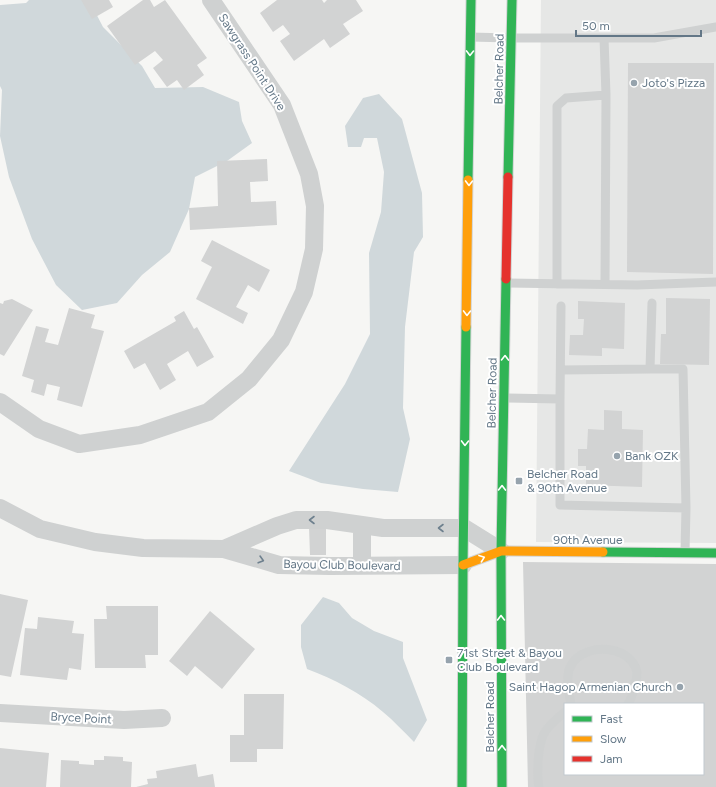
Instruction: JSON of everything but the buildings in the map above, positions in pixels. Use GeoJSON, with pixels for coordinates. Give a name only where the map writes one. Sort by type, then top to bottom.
{"type":"FeatureCollection","features":[{"type":"Feature","properties":{"kind":"main road"},"geometry":{"type":"LineString","coordinates":[[462,787],[463,565],[471,0]]}},
{"type":"Feature","properties":{"kind":"main road","name":"Belcher Road"},"geometry":{"type":"LineString","coordinates":[[502,787],[501,551],[512,0]]}},
{"type":"Feature","properties":{"kind":"main road","name":"90th Avenue"},"geometry":{"type":"LineString","coordinates":[[463,565],[501,551],[716,553]]}},
{"type":"Feature","properties":{"kind":"street","name":"Sawgrass Point Drive"},"geometry":{"type":"LineString","coordinates":[[0,402],[39,429],[79,444],[140,436],[208,412],[248,379],[281,340],[304,292],[314,249],[315,206],[309,174],[282,105],[211,0]]}},
{"type":"Feature","properties":{"kind":"street","name":"Bayou Club Boulevard"},"geometry":{"type":"LineString","coordinates":[[0,508],[40,529],[95,542],[143,548],[224,549],[279,565],[463,565]]}},
{"type":"Feature","properties":{"kind":"street","name":"Bayou Club Boulevard"},"geometry":{"type":"LineString","coordinates":[[224,549],[276,526],[296,520],[327,520],[383,528],[464,528]]}},
{"type":"Feature","properties":{"kind":"street"},"geometry":{"type":"LineString","coordinates":[[362,526],[362,566]]}},
{"type":"Feature","properties":{"kind":"street"},"geometry":{"type":"LineString","coordinates":[[464,528],[501,551]]}},
{"type":"Feature","properties":{"kind":"street","name":"Bryce Point"},"geometry":{"type":"LineString","coordinates":[[0,713],[124,720],[162,718]]}},
{"type":"Feature","properties":{"kind":"lane"},"geometry":{"type":"LineString","coordinates":[[470,37],[654,38],[716,27]]}},
{"type":"Feature","properties":{"kind":"lane"},"geometry":{"type":"LineString","coordinates":[[604,38],[606,95],[604,284]]}},
{"type":"Feature","properties":{"kind":"lane"},"geometry":{"type":"LineString","coordinates":[[557,284],[557,106],[566,98],[606,95]]}},
{"type":"Feature","properties":{"kind":"lane"},"geometry":{"type":"LineString","coordinates":[[507,283],[604,284],[716,282]]}},
{"type":"Feature","properties":{"kind":"lane"},"geometry":{"type":"LineString","coordinates":[[650,369],[652,303]]}},
{"type":"Feature","properties":{"kind":"lane"},"geometry":{"type":"LineString","coordinates":[[561,306],[560,505],[686,508]]}},
{"type":"Feature","properties":{"kind":"lane"},"geometry":{"type":"LineString","coordinates":[[561,370],[683,369],[686,508],[685,553]]}},
{"type":"Feature","properties":{"kind":"lane"},"geometry":{"type":"LineString","coordinates":[[504,398],[560,399]]}},
{"type":"Feature","properties":{"kind":"lane"},"geometry":{"type":"LineString","coordinates":[[572,703],[568,679],[569,669],[577,658],[588,652],[606,649],[622,653],[632,662],[637,673],[634,694],[629,703]]}},
{"type":"Feature","properties":{"kind":"lane"},"geometry":{"type":"LineString","coordinates":[[539,787],[537,779],[542,737],[552,722],[564,713]]}},
{"type":"Feature","properties":{"kind":"shaded area"},"geometry":{"type":"Polygon","coordinates":[[[29,0],[86,0],[90,2],[103,27],[142,66],[155,88],[203,87],[239,102],[242,121],[252,143],[227,161],[195,177],[189,209],[170,252],[142,275],[117,303],[82,310],[56,285],[32,239],[9,177],[0,136],[2,90],[0,86],[0,5],[26,3],[29,0]]]}},
{"type":"Feature","properties":{"kind":"shaded area"},"geometry":{"type":"Polygon","coordinates":[[[541,0],[716,0],[716,543],[536,542],[541,0]]]}},
{"type":"Feature","properties":{"kind":"shaded area"},"geometry":{"type":"Polygon","coordinates":[[[379,94],[402,119],[422,193],[423,237],[414,252],[405,327],[403,408],[410,439],[398,492],[321,483],[289,471],[345,384],[370,334],[369,253],[381,212],[384,172],[377,138],[364,138],[361,147],[348,147],[345,126],[363,98],[379,94]]]}},
{"type":"Feature","properties":{"kind":"shaded area"},"geometry":{"type":"Polygon","coordinates":[[[323,597],[339,603],[352,618],[374,631],[403,642],[403,658],[427,720],[414,742],[375,705],[337,682],[307,669],[301,647],[301,625],[323,597]]]}},
{"type":"Feature","properties":{"kind":"traffic: fast"},"geometry":{"type":"LineString","coordinates":[[468,180],[471,0]]}},
{"type":"Feature","properties":{"kind":"traffic: fast"},"geometry":{"type":"LineString","coordinates":[[508,177],[512,0]]}},
{"type":"Feature","properties":{"kind":"traffic: fast"},"geometry":{"type":"LineString","coordinates":[[502,787],[501,551],[506,279]]}},
{"type":"Feature","properties":{"kind":"traffic: fast"},"geometry":{"type":"LineString","coordinates":[[462,787],[466,327]]}},
{"type":"Feature","properties":{"kind":"traffic: fast"},"geometry":{"type":"LineString","coordinates":[[603,552],[716,553]]}},
{"type":"Feature","properties":{"kind":"traffic: slow"},"geometry":{"type":"LineString","coordinates":[[466,327],[468,180]]}},
{"type":"Feature","properties":{"kind":"traffic: slow"},"geometry":{"type":"LineString","coordinates":[[463,565],[501,551],[603,552]]}},
{"type":"Feature","properties":{"kind":"traffic: jam"},"geometry":{"type":"LineString","coordinates":[[506,279],[508,177]]}},
{"type":"Feature","properties":{"kind":"place","name":"Joto's Pizza"},"geometry":{"type":"Point","coordinates":[634,83]}},
{"type":"Feature","properties":{"kind":"place","name":"Bank OZK"},"geometry":{"type":"Point","coordinates":[617,456]}},
{"type":"Feature","properties":{"kind":"place","name":"Belcher Road & 90th Avenue"},"geometry":{"type":"Point","coordinates":[519,481]}},
{"type":"Feature","properties":{"kind":"place","name":"71st Street & Bayou Club Boulevard"},"geometry":{"type":"Point","coordinates":[449,660]}},
{"type":"Feature","properties":{"kind":"place","name":"Saint Hagop Armenian Church"},"geometry":{"type":"Point","coordinates":[680,687]}}]}
